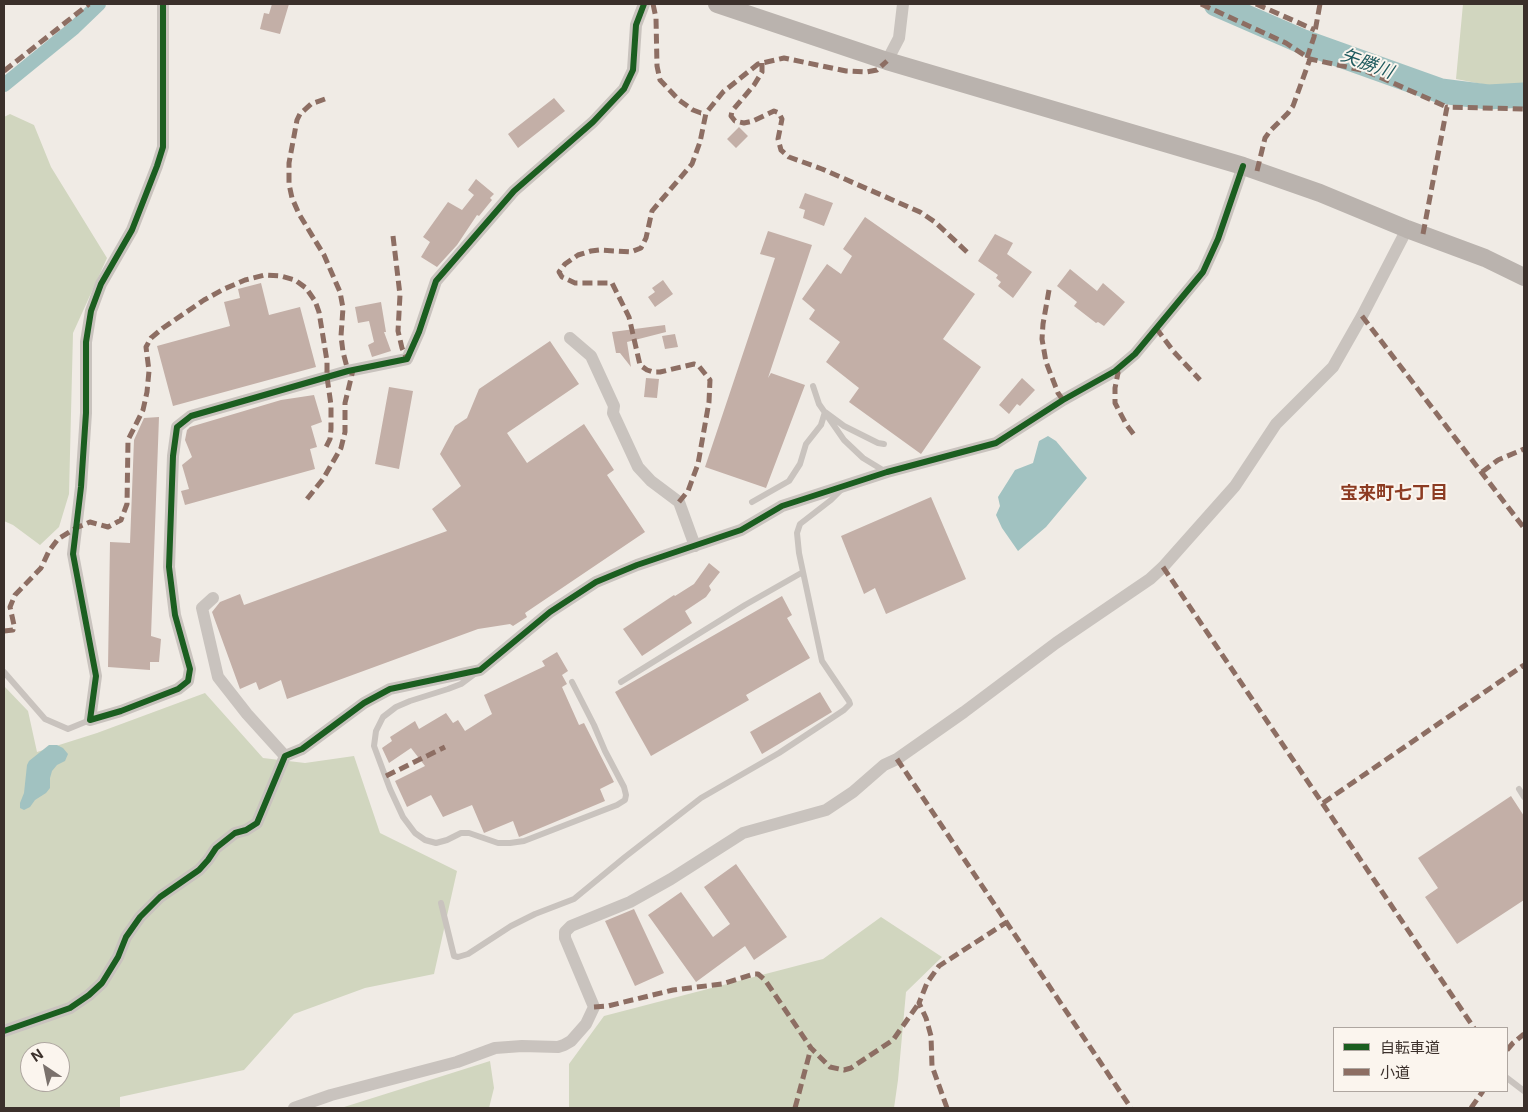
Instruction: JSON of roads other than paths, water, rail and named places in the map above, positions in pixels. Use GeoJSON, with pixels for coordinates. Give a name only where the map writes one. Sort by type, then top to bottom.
{"type":"FeatureCollection","features":[{"type":"Feature","properties":{"kind":"street"},"geometry":{"type":"LineString","coordinates":[[163,4],[163,147],[132,230],[101,284],[91,312],[86,342],[86,413],[81,487],[73,554],[96,676],[90,720],[121,711],[178,689],[188,681],[190,669],[175,615],[169,567],[172,472],[177,427],[191,416],[348,371],[407,359],[419,332],[436,281],[514,191],[593,122],[624,90],[632,70],[636,25],[644,4]]}},
{"type":"Feature","properties":{"kind":"street"},"geometry":{"type":"LineString","coordinates":[[717,4],[887,61],[1244,166],[1320,193],[1407,229],[1485,258],[1524,276]]}},
{"type":"Feature","properties":{"kind":"street"},"geometry":{"type":"LineString","coordinates":[[887,61],[899,38],[903,4]]}},
{"type":"Feature","properties":{"kind":"street"},"geometry":{"type":"LineString","coordinates":[[4,1031],[70,1008],[89,996],[102,983],[118,957],[126,937],[140,917],[160,897],[199,870],[216,848],[235,833],[246,830],[257,823],[285,756],[302,749],[364,702],[390,689],[480,670],[550,612],[596,582],[638,565],[741,530],[782,506],[846,484],[996,443],[1063,400],[1115,371],[1135,354],[1202,272],[1218,239],[1244,166]]}},
{"type":"Feature","properties":{"kind":"street"},"geometry":{"type":"LineString","coordinates":[[294,1108],[330,1095],[457,1062],[494,1048],[522,1046],[558,1047],[564,1046],[571,1041],[586,1024],[594,1007],[565,938],[565,932],[572,926],[630,902],[671,879],[743,833],[826,810],[852,792],[884,765],[964,712],[1056,643],[1150,579],[1163,567],[1235,486],[1276,424],[1333,367],[1407,229]]}},
{"type":"Feature","properties":{"kind":"street"},"geometry":{"type":"LineString","coordinates":[[570,338],[591,356],[614,406],[613,413],[638,467],[651,481],[679,502],[694,546]]}},
{"type":"Feature","properties":{"kind":"street"},"geometry":{"type":"LineString","coordinates":[[212,598],[202,608],[218,677],[247,714],[285,756]]}},
{"type":"Feature","properties":{"kind":"lane"},"geometry":{"type":"LineString","coordinates":[[813,386],[819,404],[844,440],[863,458],[887,472]]}},
{"type":"Feature","properties":{"kind":"lane"},"geometry":{"type":"LineString","coordinates":[[825,412],[844,426],[884,444]]}},
{"type":"Feature","properties":{"kind":"lane"},"geometry":{"type":"LineString","coordinates":[[752,502],[789,481],[800,464],[806,444],[822,425],[825,412]]}},
{"type":"Feature","properties":{"kind":"lane"},"geometry":{"type":"LineString","coordinates":[[440,903],[450,934],[454,956],[458,957],[468,954],[511,926],[534,914],[574,899],[638,846],[701,798],[779,753],[844,710],[850,704],[822,661],[803,572],[797,533],[800,524],[831,500],[846,484]]}},
{"type":"Feature","properties":{"kind":"lane"},"geometry":{"type":"LineString","coordinates":[[621,682],[744,605],[803,572]]}},
{"type":"Feature","properties":{"kind":"lane"},"geometry":{"type":"LineString","coordinates":[[480,670],[454,686],[396,707],[384,717],[376,731],[374,746],[390,789],[403,817],[415,833],[425,840],[436,843],[461,833],[469,833],[498,843],[524,841],[617,805],[625,800],[624,787],[572,682]]}},
{"type":"Feature","properties":{"kind":"lane"},"geometry":{"type":"LineString","coordinates":[[4,672],[45,719],[68,728],[90,720]]}},
{"type":"Feature","properties":{"kind":"lane"},"geometry":{"type":"LineString","coordinates":[[1519,789],[1524,797]]}},
{"type":"Feature","properties":{"kind":"lane"},"geometry":{"type":"LineString","coordinates":[[1508,1079],[1524,1091]]}},
{"type":"Feature","properties":{"kind":"water"},"geometry":{"type":"Polygon","coordinates":[[[1048,436],[1056,441],[1087,478],[1046,527],[1018,551],[1002,528],[996,515],[1000,506],[998,497],[1015,470],[1033,463],[1039,441],[1048,436]]]}},
{"type":"Feature","properties":{"kind":"water"},"geometry":{"type":"Polygon","coordinates":[[[49,745],[57,745],[68,754],[65,761],[57,765],[52,771],[50,788],[35,800],[30,807],[24,810],[20,808],[20,803],[24,793],[27,765],[29,761],[49,745]]]}},
{"type":"Feature","properties":{"kind":"waterway"},"geometry":{"type":"LineString","coordinates":[[4,85],[74,28],[99,4]]}},
{"type":"Feature","properties":{"kind":"waterway","name":"矢勝川"},"geometry":{"type":"LineString","coordinates":[[1216,4],[1301,41],[1441,91],[1488,97],[1524,95]]}},
{"type":"Feature","properties":{"kind":"district","name":"宝来町七丁目"},"geometry":{"type":"Point","coordinates":[1394,494]}}]}
